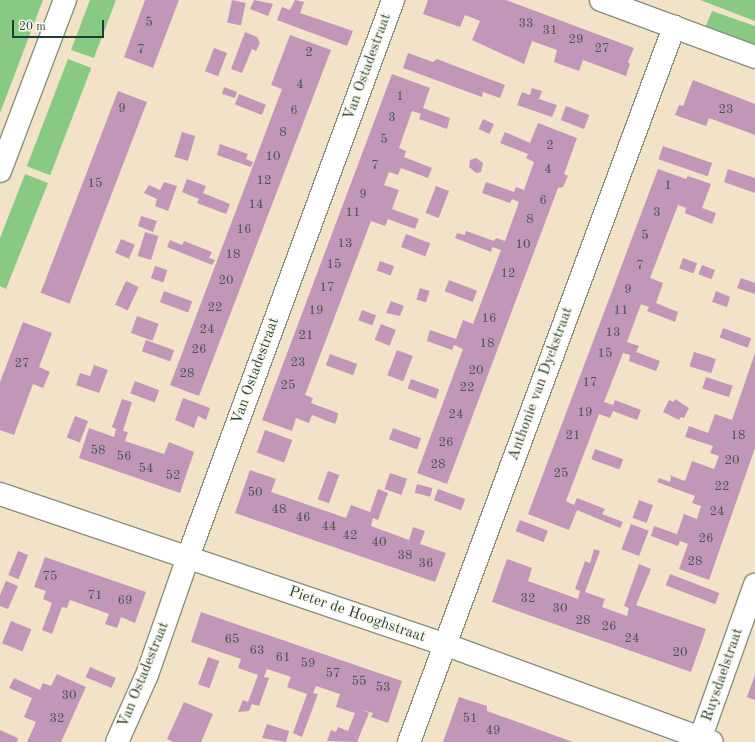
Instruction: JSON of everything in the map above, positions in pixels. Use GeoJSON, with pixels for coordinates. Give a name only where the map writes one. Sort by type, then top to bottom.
{"type":"FeatureCollection","features":[{"type":"Feature","properties":{"kind":"street"},"geometry":{"type":"LineString","coordinates":[[0,171],[65,0]]}},
{"type":"Feature","properties":{"kind":"street","name":"Van Ostadestraat"},"geometry":{"type":"LineString","coordinates":[[118,742],[147,675],[188,556],[393,0]]}},
{"type":"Feature","properties":{"kind":"street"},"geometry":{"type":"LineString","coordinates":[[601,0],[755,57]]}},
{"type":"Feature","properties":{"kind":"street","name":"Anthonie van Dyckstraat"},"geometry":{"type":"LineString","coordinates":[[409,742],[444,644],[674,27]]}},
{"type":"Feature","properties":{"kind":"street","name":"Pieter de Hooghstraat"},"geometry":{"type":"LineString","coordinates":[[0,494],[188,556],[444,644],[704,740]]}},
{"type":"Feature","properties":{"kind":"street","name":"Ruysdaelstraat"},"geometry":{"type":"LineString","coordinates":[[704,740],[755,585]]}},
{"type":"Feature","properties":{"kind":"green space"},"geometry":{"type":"Polygon","coordinates":[[[0,0],[43,0],[0,113],[0,0]]]}},
{"type":"Feature","properties":{"kind":"green space"},"geometry":{"type":"Polygon","coordinates":[[[90,0],[116,0],[94,58],[71,50],[90,0]]]}},
{"type":"Feature","properties":{"kind":"green space"},"geometry":{"type":"Polygon","coordinates":[[[700,0],[755,0],[755,21],[700,0]]]}},
{"type":"Feature","properties":{"kind":"green space"},"geometry":{"type":"Polygon","coordinates":[[[712,11],[755,26],[755,47],[705,28],[712,11]]]}},
{"type":"Feature","properties":{"kind":"green space"},"geometry":{"type":"Polygon","coordinates":[[[68,59],[91,68],[50,175],[27,166],[68,59]]]}},
{"type":"Feature","properties":{"kind":"green space"},"geometry":{"type":"Polygon","coordinates":[[[25,174],[48,183],[6,289],[0,286],[0,238],[25,174]]]}},
{"type":"Feature","properties":{"kind":"building"},"geometry":{"type":"Polygon","coordinates":[[[145,0],[179,0],[153,68],[124,57],[145,0]]]}},
{"type":"Feature","properties":{"kind":"building"},"geometry":{"type":"Polygon","coordinates":[[[232,0],[246,3],[241,25],[227,22],[232,0]]]}},
{"type":"Feature","properties":{"kind":"building"},"geometry":{"type":"Polygon","coordinates":[[[254,0],[273,4],[268,16],[250,9],[254,0]]]}},
{"type":"Feature","properties":{"kind":"building"},"geometry":{"type":"Polygon","coordinates":[[[295,0],[304,2],[300,13],[353,31],[347,46],[277,20],[282,7],[290,10],[295,0]]]}},
{"type":"Feature","properties":{"kind":"building"},"geometry":{"type":"Polygon","coordinates":[[[428,0],[506,0],[634,48],[628,62],[630,64],[626,76],[583,60],[579,71],[554,62],[557,50],[532,41],[524,64],[472,40],[480,21],[465,15],[460,27],[423,14],[428,0]]]}},
{"type":"Feature","properties":{"kind":"building"},"geometry":{"type":"Polygon","coordinates":[[[245,32],[257,37],[260,43],[256,51],[252,49],[242,73],[231,69],[245,32]]]}},
{"type":"Feature","properties":{"kind":"building"},"geometry":{"type":"Polygon","coordinates":[[[290,35],[331,50],[199,396],[170,385],[282,89],[271,85],[290,35]]]}},
{"type":"Feature","properties":{"kind":"building"},"geometry":{"type":"Polygon","coordinates":[[[214,48],[227,53],[218,76],[205,71],[214,48]]]}},
{"type":"Feature","properties":{"kind":"building"},"geometry":{"type":"Polygon","coordinates":[[[408,53],[433,62],[437,59],[505,85],[500,98],[483,92],[482,97],[403,68],[408,53]]]}},
{"type":"Feature","properties":{"kind":"building"},"geometry":{"type":"Polygon","coordinates":[[[392,74],[430,88],[423,108],[450,118],[447,129],[419,119],[421,114],[412,111],[399,148],[406,151],[404,157],[432,168],[428,178],[401,168],[398,175],[389,172],[384,185],[399,190],[392,209],[419,219],[415,229],[388,219],[385,226],[371,221],[305,395],[313,398],[311,403],[338,413],[337,419],[335,424],[312,415],[309,423],[296,418],[292,431],[262,420],[392,74]]]}},
{"type":"Feature","properties":{"kind":"building"},"geometry":{"type":"Polygon","coordinates":[[[693,80],[755,104],[755,135],[709,118],[706,126],[675,115],[679,105],[683,106],[693,80]]]}},
{"type":"Feature","properties":{"kind":"building"},"geometry":{"type":"Polygon","coordinates":[[[224,87],[237,92],[235,98],[222,94],[224,87]]]}},
{"type":"Feature","properties":{"kind":"building"},"geometry":{"type":"Polygon","coordinates":[[[532,88],[542,91],[539,99],[557,105],[552,117],[517,105],[522,92],[530,95],[532,88]]]}},
{"type":"Feature","properties":{"kind":"building"},"geometry":{"type":"Polygon","coordinates":[[[118,91],[147,102],[70,304],[41,293],[118,91]]]}},
{"type":"Feature","properties":{"kind":"building"},"geometry":{"type":"Polygon","coordinates":[[[239,94],[266,105],[262,115],[235,104],[239,94]]]}},
{"type":"Feature","properties":{"kind":"building"},"geometry":{"type":"Polygon","coordinates":[[[566,106],[589,115],[584,129],[561,120],[566,106]]]}},
{"type":"Feature","properties":{"kind":"building"},"geometry":{"type":"Polygon","coordinates":[[[483,119],[494,124],[489,134],[479,129],[483,119]]]}},
{"type":"Feature","properties":{"kind":"building"},"geometry":{"type":"Polygon","coordinates":[[[538,123],[577,138],[564,174],[568,176],[563,187],[558,188],[447,484],[417,473],[463,349],[454,345],[452,350],[427,341],[430,330],[456,339],[463,320],[473,324],[501,250],[492,247],[491,252],[455,238],[457,233],[465,235],[466,231],[494,241],[496,238],[505,241],[519,202],[512,199],[510,203],[482,193],[486,182],[514,192],[516,187],[524,190],[534,162],[526,158],[528,154],[500,143],[505,132],[530,143],[538,123]]]}},
{"type":"Feature","properties":{"kind":"building"},"geometry":{"type":"Polygon","coordinates":[[[182,132],[195,136],[188,161],[174,157],[182,132]]]}},
{"type":"Feature","properties":{"kind":"building"},"geometry":{"type":"Polygon","coordinates":[[[220,144],[248,154],[246,159],[253,162],[251,167],[217,155],[220,144]]]}},
{"type":"Feature","properties":{"kind":"building"},"geometry":{"type":"Polygon","coordinates":[[[663,146],[712,163],[708,176],[658,159],[663,146]]]}},
{"type":"Feature","properties":{"kind":"building"},"geometry":{"type":"Polygon","coordinates":[[[476,158],[483,163],[481,172],[476,173],[469,167],[470,160],[476,158]]]}},
{"type":"Feature","properties":{"kind":"building"},"geometry":{"type":"Polygon","coordinates":[[[658,169],[686,179],[688,176],[711,184],[702,208],[716,213],[712,224],[685,213],[686,208],[678,205],[650,278],[663,283],[656,303],[678,312],[675,322],[647,311],[649,307],[641,304],[627,342],[639,346],[636,352],[660,361],[656,371],[629,361],[630,355],[623,353],[604,402],[613,405],[615,400],[641,410],[637,420],[613,411],[610,418],[599,414],[566,501],[574,505],[577,498],[605,509],[602,514],[623,522],[620,528],[577,510],[569,530],[528,514],[658,169]]]}},
{"type":"Feature","properties":{"kind":"building"},"geometry":{"type":"Polygon","coordinates":[[[728,169],[755,178],[755,193],[724,182],[728,169]]]}},
{"type":"Feature","properties":{"kind":"building"},"geometry":{"type":"Polygon","coordinates":[[[187,179],[206,186],[203,193],[230,204],[226,214],[197,203],[199,199],[182,192],[187,179]]]}},
{"type":"Feature","properties":{"kind":"building"},"geometry":{"type":"Polygon","coordinates":[[[164,182],[177,186],[168,211],[155,206],[157,199],[144,193],[149,185],[160,190],[164,182]]]}},
{"type":"Feature","properties":{"kind":"building"},"geometry":{"type":"Polygon","coordinates":[[[436,186],[449,191],[439,218],[426,213],[436,186]]]}},
{"type":"Feature","properties":{"kind":"building"},"geometry":{"type":"Polygon","coordinates":[[[141,216],[157,221],[153,232],[138,226],[141,216]]]}},
{"type":"Feature","properties":{"kind":"building"},"geometry":{"type":"Polygon","coordinates":[[[145,232],[158,236],[151,260],[138,256],[145,232]]]}},
{"type":"Feature","properties":{"kind":"building"},"geometry":{"type":"Polygon","coordinates":[[[406,234],[430,243],[425,256],[401,247],[406,234]]]}},
{"type":"Feature","properties":{"kind":"building"},"geometry":{"type":"Polygon","coordinates":[[[121,239],[135,245],[129,259],[115,253],[121,239]]]}},
{"type":"Feature","properties":{"kind":"building"},"geometry":{"type":"Polygon","coordinates":[[[170,240],[182,245],[184,241],[212,252],[209,258],[215,260],[212,265],[167,247],[170,240]]]}},
{"type":"Feature","properties":{"kind":"building"},"geometry":{"type":"Polygon","coordinates":[[[683,258],[697,263],[693,273],[679,268],[683,258]]]}},
{"type":"Feature","properties":{"kind":"building"},"geometry":{"type":"Polygon","coordinates":[[[380,261],[394,266],[391,276],[377,270],[380,261]]]}},
{"type":"Feature","properties":{"kind":"building"},"geometry":{"type":"Polygon","coordinates":[[[702,265],[715,270],[711,279],[698,274],[702,265]]]}},
{"type":"Feature","properties":{"kind":"building"},"geometry":{"type":"Polygon","coordinates":[[[155,266],[167,270],[163,282],[151,278],[155,266]]]}},
{"type":"Feature","properties":{"kind":"building"},"geometry":{"type":"Polygon","coordinates":[[[741,278],[755,283],[755,294],[737,288],[741,278]]]}},
{"type":"Feature","properties":{"kind":"building"},"geometry":{"type":"Polygon","coordinates":[[[449,280],[477,291],[473,302],[445,291],[449,280]]]}},
{"type":"Feature","properties":{"kind":"building"},"geometry":{"type":"Polygon","coordinates":[[[126,281],[139,287],[128,310],[115,305],[126,281]]]}},
{"type":"Feature","properties":{"kind":"building"},"geometry":{"type":"Polygon","coordinates":[[[420,288],[430,291],[426,302],[416,299],[420,288]]]}},
{"type":"Feature","properties":{"kind":"building"},"geometry":{"type":"Polygon","coordinates":[[[164,291],[192,301],[188,313],[160,302],[164,291]]]}},
{"type":"Feature","properties":{"kind":"building"},"geometry":{"type":"Polygon","coordinates":[[[716,291],[730,297],[727,307],[712,302],[716,291]]]}},
{"type":"Feature","properties":{"kind":"building"},"geometry":{"type":"Polygon","coordinates":[[[391,301],[404,306],[400,316],[386,313],[391,301]]]}},
{"type":"Feature","properties":{"kind":"building"},"geometry":{"type":"Polygon","coordinates":[[[362,310],[376,315],[372,325],[358,320],[362,310]]]}},
{"type":"Feature","properties":{"kind":"building"},"geometry":{"type":"Polygon","coordinates":[[[137,316],[159,324],[152,341],[131,333],[137,316]]]}},
{"type":"Feature","properties":{"kind":"building"},"geometry":{"type":"Polygon","coordinates":[[[23,322],[52,333],[39,367],[50,372],[43,388],[33,384],[14,435],[0,430],[0,382],[23,322]]]}},
{"type":"Feature","properties":{"kind":"building"},"geometry":{"type":"Polygon","coordinates":[[[381,324],[396,330],[389,346],[375,340],[381,324]]]}},
{"type":"Feature","properties":{"kind":"building"},"geometry":{"type":"Polygon","coordinates":[[[723,328],[751,338],[748,348],[720,337],[723,328]]]}},
{"type":"Feature","properties":{"kind":"building"},"geometry":{"type":"Polygon","coordinates":[[[146,340],[174,350],[170,362],[142,351],[146,340]]]}},
{"type":"Feature","properties":{"kind":"building"},"geometry":{"type":"Polygon","coordinates":[[[397,350],[413,356],[403,381],[387,375],[397,350]]]}},
{"type":"Feature","properties":{"kind":"building"},"geometry":{"type":"Polygon","coordinates":[[[694,352],[716,359],[711,373],[689,366],[694,352]]]}},
{"type":"Feature","properties":{"kind":"building"},"geometry":{"type":"Polygon","coordinates":[[[755,353],[755,448],[709,580],[679,569],[688,544],[680,541],[678,546],[651,536],[654,526],[677,534],[684,514],[697,519],[701,506],[692,503],[695,496],[657,482],[659,478],[670,482],[671,477],[669,475],[685,481],[692,461],[714,469],[719,456],[710,453],[713,446],[685,437],[689,426],[708,433],[715,414],[732,420],[755,353]]]}},
{"type":"Feature","properties":{"kind":"building"},"geometry":{"type":"Polygon","coordinates":[[[330,354],[357,364],[353,375],[326,365],[330,354]]]}},
{"type":"Feature","properties":{"kind":"building"},"geometry":{"type":"Polygon","coordinates":[[[94,365],[108,370],[99,393],[76,385],[80,373],[90,376],[94,365]]]}},
{"type":"Feature","properties":{"kind":"building"},"geometry":{"type":"Polygon","coordinates":[[[706,377],[733,386],[729,397],[702,388],[706,377]]]}},
{"type":"Feature","properties":{"kind":"building"},"geometry":{"type":"Polygon","coordinates":[[[411,379],[439,389],[436,399],[408,388],[411,379]]]}},
{"type":"Feature","properties":{"kind":"building"},"geometry":{"type":"Polygon","coordinates":[[[135,381],[159,390],[155,402],[130,393],[135,381]]]}},
{"type":"Feature","properties":{"kind":"building"},"geometry":{"type":"Polygon","coordinates":[[[183,398],[210,408],[206,420],[198,416],[194,428],[175,420],[183,398]]]}},
{"type":"Feature","properties":{"kind":"building"},"geometry":{"type":"Polygon","coordinates":[[[122,399],[132,402],[123,431],[128,432],[125,441],[164,454],[169,442],[194,452],[180,493],[79,458],[89,428],[114,437],[116,429],[112,427],[122,399]]]}},
{"type":"Feature","properties":{"kind":"building"},"geometry":{"type":"Polygon","coordinates":[[[675,399],[689,408],[684,418],[681,417],[679,420],[663,412],[669,400],[674,402],[675,399]]]}},
{"type":"Feature","properties":{"kind":"building"},"geometry":{"type":"Polygon","coordinates":[[[75,416],[88,421],[80,442],[67,437],[75,416]]]}},
{"type":"Feature","properties":{"kind":"building"},"geometry":{"type":"Polygon","coordinates":[[[393,428],[421,438],[417,450],[389,439],[393,428]]]}},
{"type":"Feature","properties":{"kind":"building"},"geometry":{"type":"Polygon","coordinates":[[[265,430],[292,440],[284,462],[257,453],[265,430]]]}},
{"type":"Feature","properties":{"kind":"building"},"geometry":{"type":"Polygon","coordinates":[[[595,449],[623,459],[619,470],[591,459],[595,449]]]}},
{"type":"Feature","properties":{"kind":"building"},"geometry":{"type":"Polygon","coordinates":[[[250,470],[276,479],[271,492],[346,518],[351,505],[370,512],[378,489],[388,493],[378,520],[373,518],[371,526],[409,540],[413,527],[425,531],[420,544],[446,553],[435,582],[235,513],[250,470]]]}},
{"type":"Feature","properties":{"kind":"building"},"geometry":{"type":"Polygon","coordinates":[[[328,471],[339,475],[329,503],[318,499],[328,471]]]}},
{"type":"Feature","properties":{"kind":"building"},"geometry":{"type":"Polygon","coordinates":[[[390,473],[407,479],[401,495],[384,489],[390,473]]]}},
{"type":"Feature","properties":{"kind":"building"},"geometry":{"type":"Polygon","coordinates":[[[417,484],[432,488],[430,497],[415,493],[417,484]]]}},
{"type":"Feature","properties":{"kind":"building"},"geometry":{"type":"Polygon","coordinates":[[[438,489],[465,499],[461,510],[434,500],[438,489]]]}},
{"type":"Feature","properties":{"kind":"building"},"geometry":{"type":"Polygon","coordinates":[[[639,500],[653,505],[647,523],[633,518],[639,500]]]}},
{"type":"Feature","properties":{"kind":"building"},"geometry":{"type":"Polygon","coordinates":[[[520,520],[548,531],[544,542],[516,531],[520,520]]]}},
{"type":"Feature","properties":{"kind":"building"},"geometry":{"type":"Polygon","coordinates":[[[631,524],[649,531],[639,556],[621,549],[631,524]]]}},
{"type":"Feature","properties":{"kind":"building"},"geometry":{"type":"Polygon","coordinates":[[[594,549],[600,551],[585,592],[605,599],[602,607],[627,616],[629,608],[624,606],[639,564],[651,569],[636,605],[706,629],[691,672],[492,602],[507,559],[532,568],[528,581],[578,599],[580,591],[575,589],[585,561],[590,563],[594,549]]]}},
{"type":"Feature","properties":{"kind":"building"},"geometry":{"type":"Polygon","coordinates":[[[18,551],[28,555],[18,579],[8,575],[18,551]]]}},
{"type":"Feature","properties":{"kind":"building"},"geometry":{"type":"Polygon","coordinates":[[[45,557],[146,592],[135,623],[121,617],[117,628],[105,624],[109,614],[70,600],[67,608],[62,607],[52,634],[42,630],[52,603],[43,599],[46,591],[34,587],[45,557]]]}},
{"type":"Feature","properties":{"kind":"building"},"geometry":{"type":"Polygon","coordinates":[[[670,574],[719,593],[715,604],[666,585],[670,574]]]}},
{"type":"Feature","properties":{"kind":"building"},"geometry":{"type":"Polygon","coordinates":[[[6,581],[18,586],[8,609],[0,606],[0,595],[6,581]]]}},
{"type":"Feature","properties":{"kind":"building"},"geometry":{"type":"Polygon","coordinates":[[[201,612],[402,681],[388,723],[371,717],[373,713],[362,710],[369,713],[357,742],[327,741],[331,730],[336,732],[338,727],[348,731],[355,713],[336,707],[340,694],[316,686],[313,693],[318,694],[302,737],[293,733],[307,694],[287,687],[291,677],[267,669],[264,677],[269,678],[259,706],[252,704],[249,711],[238,712],[243,700],[248,702],[258,675],[238,668],[241,659],[191,642],[201,612]]]}},
{"type":"Feature","properties":{"kind":"building"},"geometry":{"type":"Polygon","coordinates":[[[11,621],[31,629],[22,651],[2,643],[11,621]]]}},
{"type":"Feature","properties":{"kind":"building"},"geometry":{"type":"Polygon","coordinates":[[[208,657],[219,661],[209,688],[198,684],[208,657]]]}},
{"type":"Feature","properties":{"kind":"building"},"geometry":{"type":"Polygon","coordinates":[[[90,667],[116,678],[111,688],[86,677],[90,667]]]}},
{"type":"Feature","properties":{"kind":"building"},"geometry":{"type":"Polygon","coordinates":[[[57,674],[86,687],[61,742],[27,742],[36,722],[24,717],[32,698],[9,688],[14,678],[40,690],[43,683],[51,686],[57,674]]]}},
{"type":"Feature","properties":{"kind":"building"},"geometry":{"type":"Polygon","coordinates":[[[755,675],[755,700],[747,697],[755,675]]]}},
{"type":"Feature","properties":{"kind":"building"},"geometry":{"type":"Polygon","coordinates":[[[459,697],[487,706],[487,711],[573,742],[443,742],[459,697]]]}},
{"type":"Feature","properties":{"kind":"building"},"geometry":{"type":"Polygon","coordinates":[[[184,702],[213,714],[201,742],[173,742],[167,739],[184,702]]]}},
{"type":"Feature","properties":{"kind":"building"},"geometry":{"type":"Polygon","coordinates":[[[267,724],[289,731],[286,742],[262,738],[267,724]]]}},
{"type":"Feature","properties":{"kind":"building"},"geometry":{"type":"Polygon","coordinates":[[[0,730],[18,738],[17,742],[0,742],[0,730]]]}}]}
